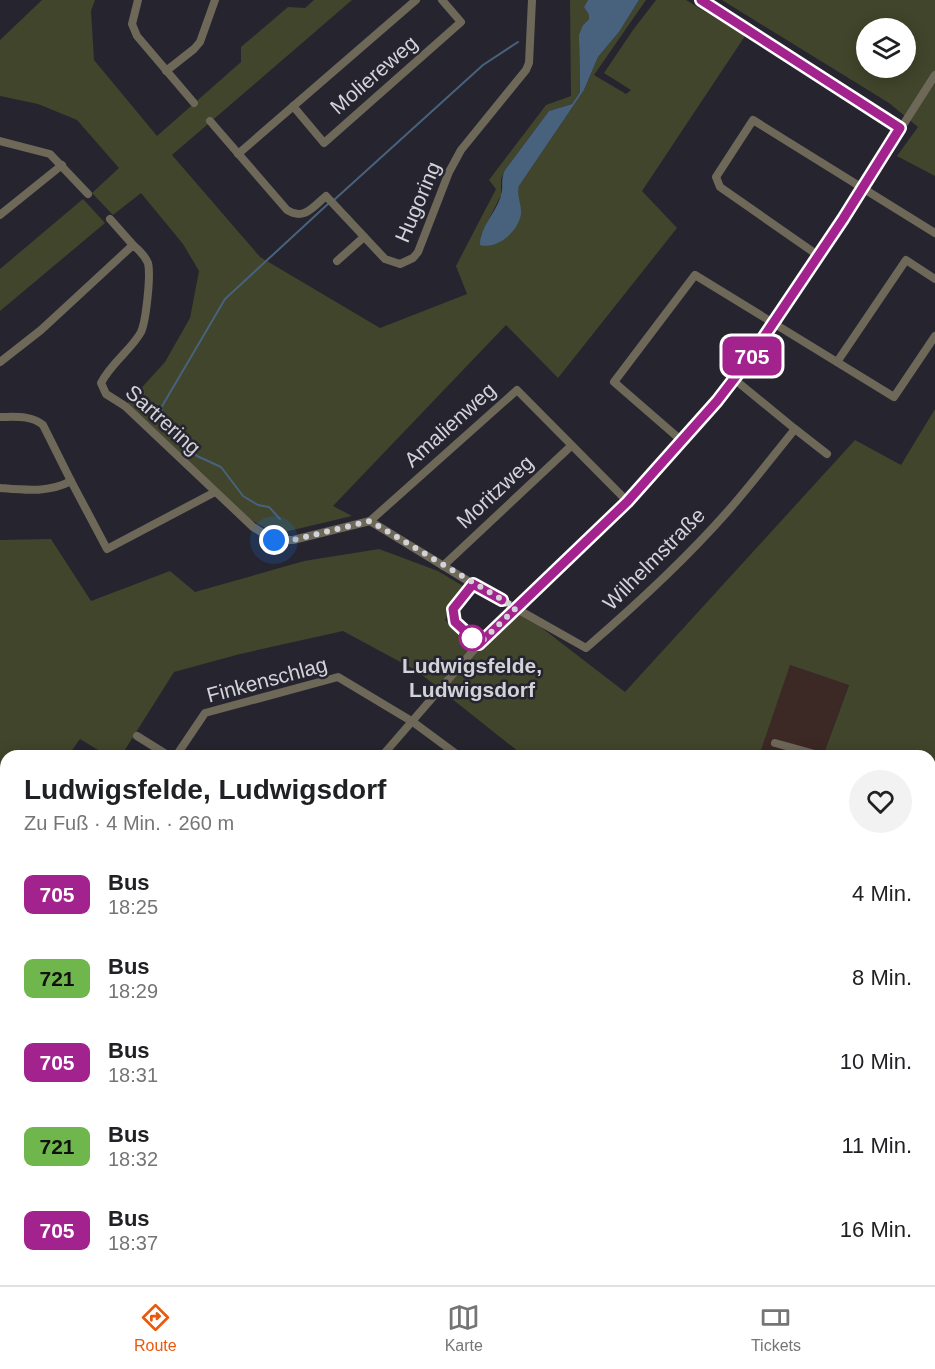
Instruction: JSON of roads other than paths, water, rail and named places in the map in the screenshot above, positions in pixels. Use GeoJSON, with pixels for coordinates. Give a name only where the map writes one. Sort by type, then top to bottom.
{"type":"FeatureCollection","features":[{"type":"Feature","properties":{"kind":"street"},"geometry":{"type":"LineString","coordinates":[[138,0],[132,24],[137,36],[194,103]]}},
{"type":"Feature","properties":{"kind":"street"},"geometry":{"type":"LineString","coordinates":[[166,71],[194,50],[200,42],[215,0]]}},
{"type":"Feature","properties":{"kind":"street"},"geometry":{"type":"LineString","coordinates":[[210,122],[238,154],[416,0]]}},
{"type":"Feature","properties":{"kind":"street","name":"Moliereweg"},"geometry":{"type":"LineString","coordinates":[[293,106],[324,143],[461,22],[442,0]]}},
{"type":"Feature","properties":{"kind":"street","name":"Hugoring"},"geometry":{"type":"LineString","coordinates":[[238,154],[294,215],[301,215],[309,211],[326,196],[385,259],[400,264],[407,262],[418,252],[461,150],[530,63],[532,0]]}},
{"type":"Feature","properties":{"kind":"street"},"geometry":{"type":"LineString","coordinates":[[701,0],[900,128]]}},
{"type":"Feature","properties":{"kind":"street"},"geometry":{"type":"LineString","coordinates":[[387,750],[479,644],[627,502],[734,379],[819,256],[935,75]]}},
{"type":"Feature","properties":{"kind":"street"},"geometry":{"type":"LineString","coordinates":[[819,256],[720,187],[716,177],[753,120],[935,233]]}},
{"type":"Feature","properties":{"kind":"street"},"geometry":{"type":"LineString","coordinates":[[0,141],[50,154],[88,194]]}},
{"type":"Feature","properties":{"kind":"street"},"geometry":{"type":"LineString","coordinates":[[0,215],[62,165]]}},
{"type":"Feature","properties":{"kind":"street","name":"Sartrering"},"geometry":{"type":"LineString","coordinates":[[110,219],[147,262],[147,298],[141,333],[106,373],[101,383],[106,394],[125,406],[215,492],[254,527],[274,540],[293,540],[370,521]]}},
{"type":"Feature","properties":{"kind":"street"},"geometry":{"type":"LineString","coordinates":[[337,261],[364,237]]}},
{"type":"Feature","properties":{"kind":"street"},"geometry":{"type":"LineString","coordinates":[[0,362],[41,330],[133,245]]}},
{"type":"Feature","properties":{"kind":"street"},"geometry":{"type":"LineString","coordinates":[[837,362],[906,260],[935,279]]}},
{"type":"Feature","properties":{"kind":"street"},"geometry":{"type":"LineString","coordinates":[[682,441],[614,382],[695,275],[894,398],[935,336]]}},
{"type":"Feature","properties":{"kind":"street"},"geometry":{"type":"LineString","coordinates":[[734,379],[827,454]]}},
{"type":"Feature","properties":{"kind":"street","name":"Amalienweg"},"geometry":{"type":"LineString","coordinates":[[370,521],[517,390],[627,502]]}},
{"type":"Feature","properties":{"kind":"street"},"geometry":{"type":"LineString","coordinates":[[0,417],[29,417],[37,420],[43,426],[107,549],[215,492]]}},
{"type":"Feature","properties":{"kind":"street","name":"Wilhelmstraße"},"geometry":{"type":"LineString","coordinates":[[516,608],[586,648],[643,599],[729,511],[795,429]]}},
{"type":"Feature","properties":{"kind":"street","name":"Moritzweg"},"geometry":{"type":"LineString","coordinates":[[443,566],[571,446]]}},
{"type":"Feature","properties":{"kind":"street"},"geometry":{"type":"LineString","coordinates":[[0,488],[43,490],[62,486],[71,481]]}},
{"type":"Feature","properties":{"kind":"street"},"geometry":{"type":"LineString","coordinates":[[370,521],[516,608]]}},
{"type":"Feature","properties":{"kind":"street","name":"Finkenschlag"},"geometry":{"type":"LineString","coordinates":[[180,750],[205,713],[338,677],[413,722],[451,750]]}},
{"type":"Feature","properties":{"kind":"street"},"geometry":{"type":"LineString","coordinates":[[137,736],[159,750]]}},
{"type":"Feature","properties":{"kind":"street"},"geometry":{"type":"LineString","coordinates":[[775,743],[800,750]]}},
{"type":"Feature","properties":{"kind":"water"},"geometry":{"type":"Polygon","coordinates":[[[588,0],[639,0],[619,32],[598,57],[584,90],[519,186],[521,214],[516,227],[500,242],[487,246],[480,245],[483,232],[502,192],[505,170],[549,111],[572,104],[580,92],[579,35],[583,25],[589,19],[584,7],[588,0]]]}},
{"type":"Feature","properties":{"kind":"waterway"},"geometry":{"type":"LineString","coordinates":[[334,200],[483,65],[518,42]]}},
{"type":"Feature","properties":{"kind":"waterway"},"geometry":{"type":"LineString","coordinates":[[280,519],[269,507],[258,505],[243,496],[221,467],[197,456],[165,424],[161,408],[225,299],[329,203]]}},
{"type":"Feature","properties":{"kind":"place","name":"Ludwigsfelde, Ludwigsdorf"},"geometry":{"type":"Point","coordinates":[472,638]}}]}
